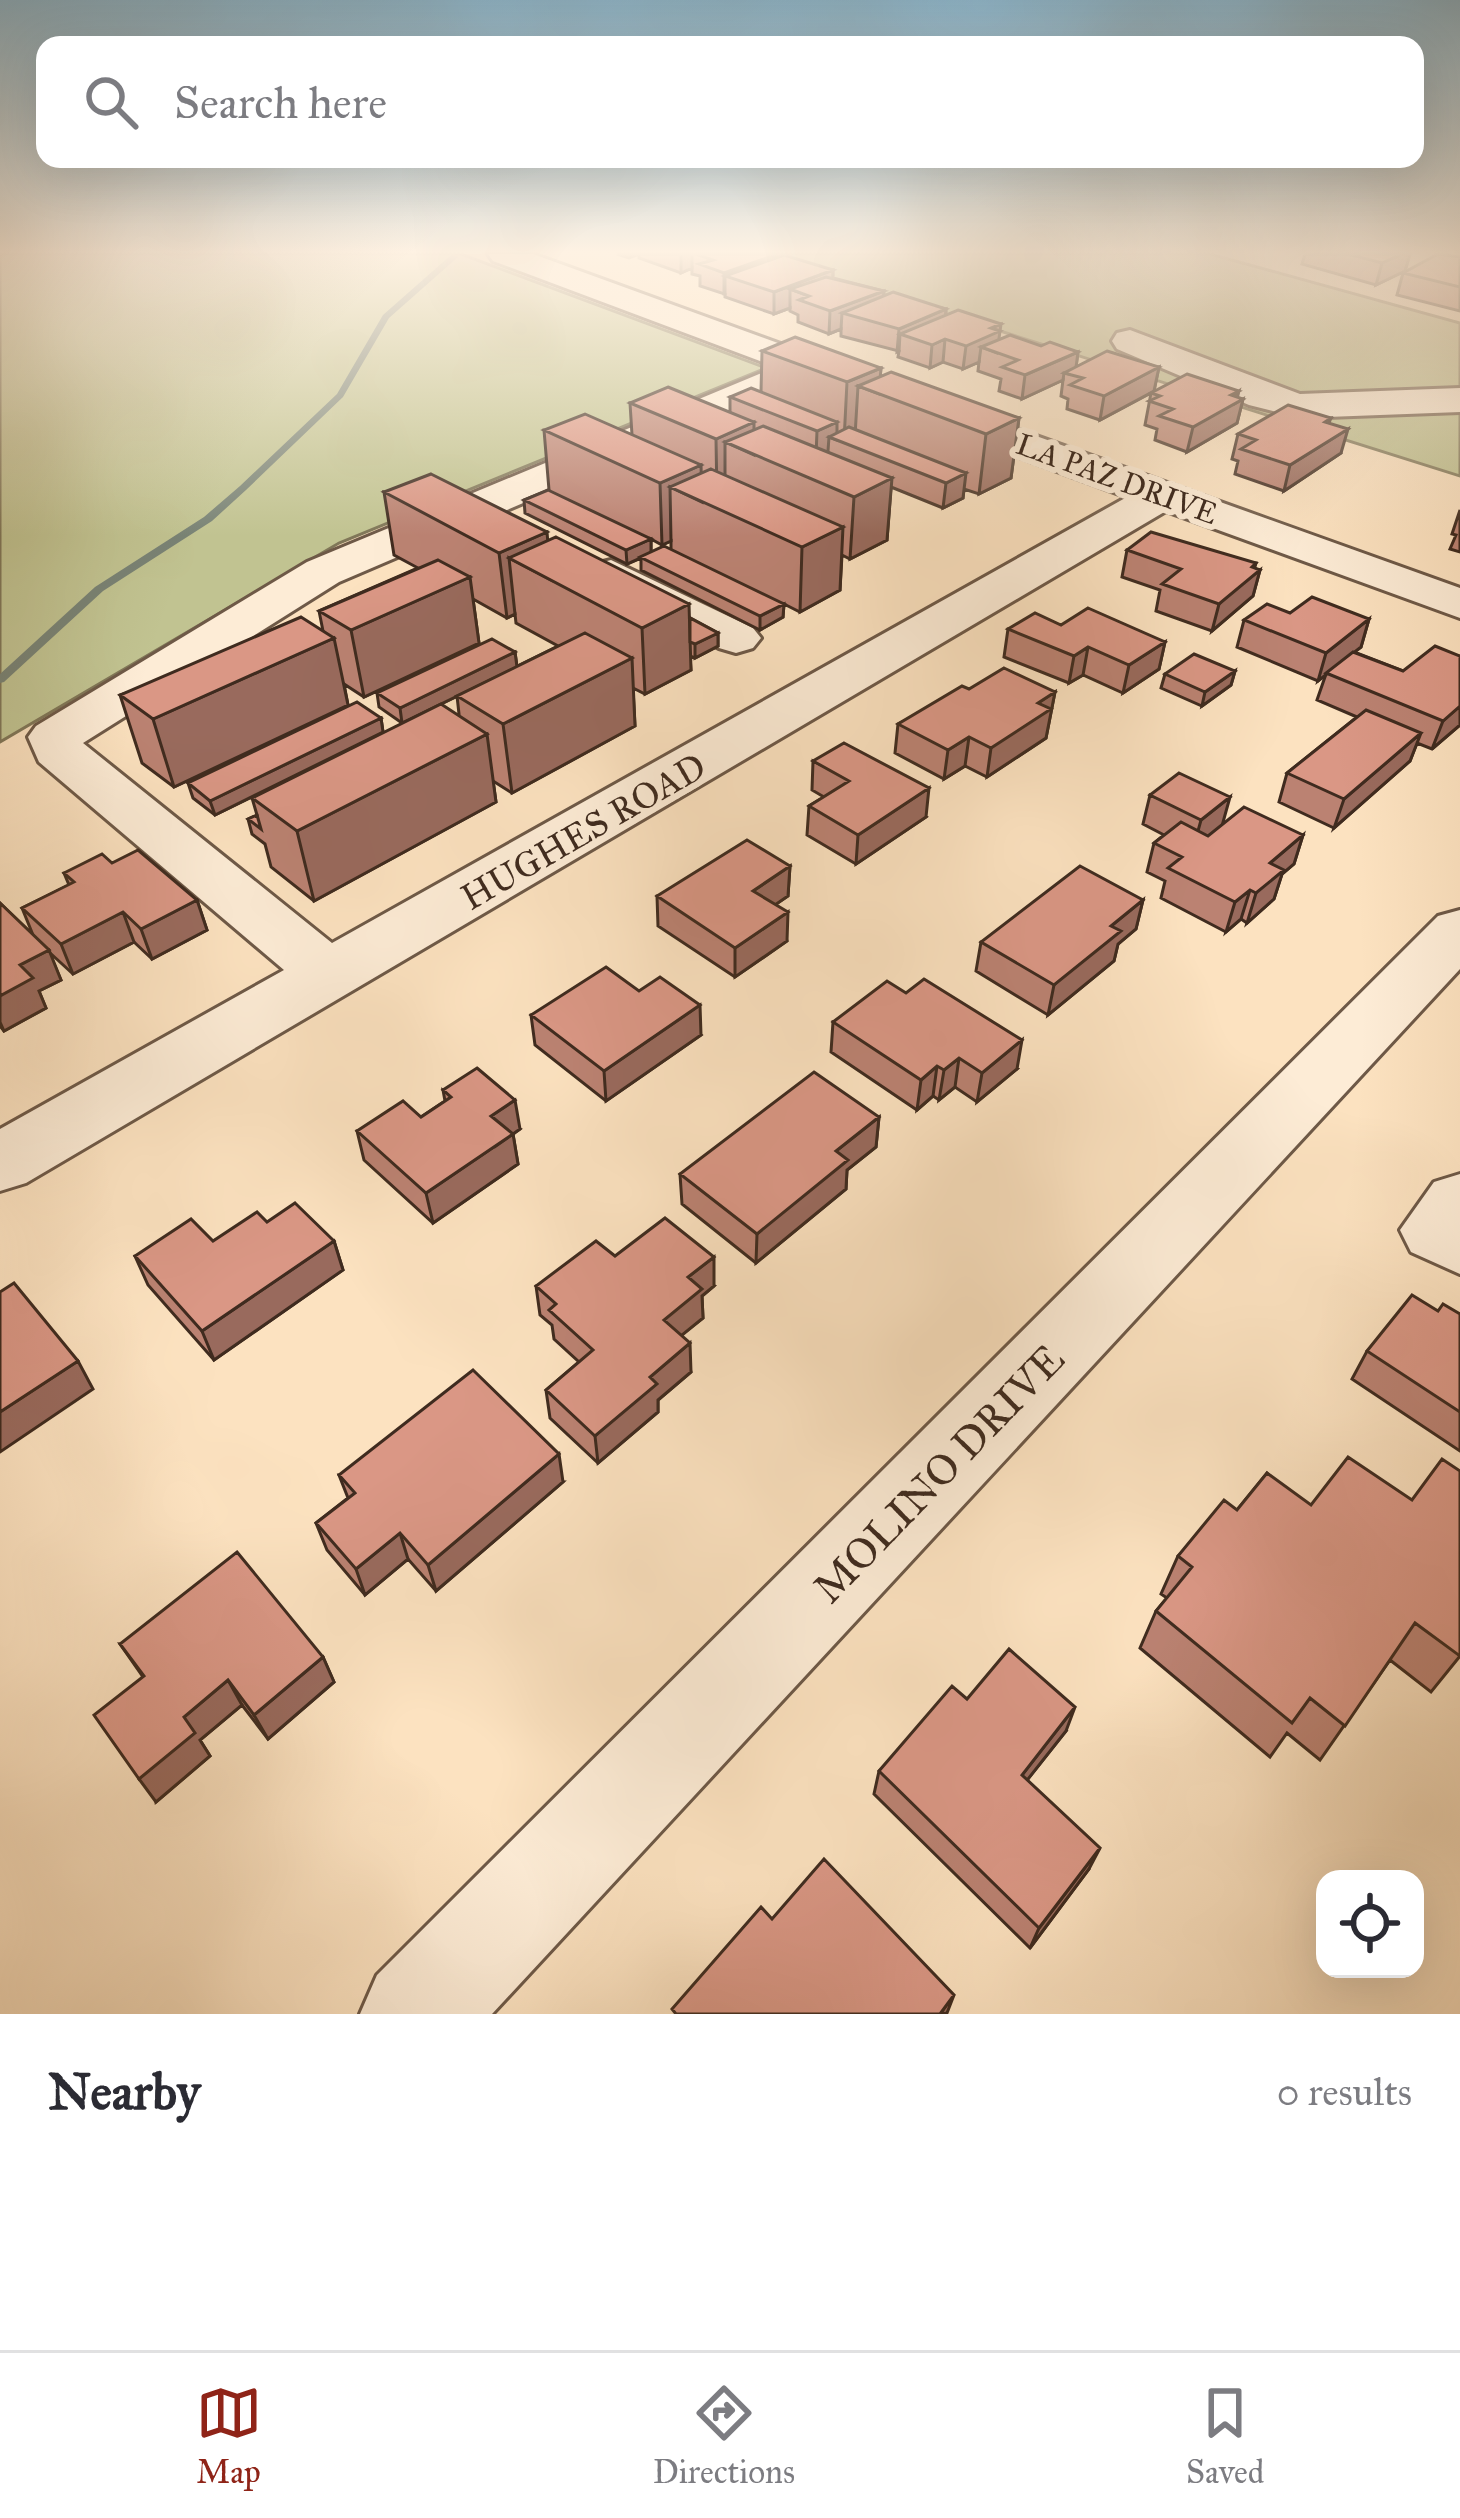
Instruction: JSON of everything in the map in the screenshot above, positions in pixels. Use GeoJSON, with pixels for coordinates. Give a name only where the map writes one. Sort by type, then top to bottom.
{"type":"FeatureCollection","features":[{"type":"Feature","properties":{"kind":"street","name":"LA PAZ DRIVE"},"geometry":{"type":"LineString","coordinates":[[757,348],[1460,604]]}},
{"type":"Feature","properties":{"kind":"street"},"geometry":{"type":"LineString","coordinates":[[1149,348],[1280,403],[1341,408],[1460,400]]}},
{"type":"Feature","properties":{"kind":"street"},"geometry":{"type":"LineString","coordinates":[[332,976],[58,750],[55,737],[64,727],[323,572],[808,367]]}},
{"type":"Feature","properties":{"kind":"street","name":"HUGHES ROAD"},"geometry":{"type":"LineString","coordinates":[[0,1163],[1163,495]]}},
{"type":"Feature","properties":{"kind":"street"},"geometry":{"type":"LineString","coordinates":[[479,507],[736,638]]}},
{"type":"Feature","properties":{"kind":"street","name":"MOLINO DRIVE"},"geometry":{"type":"LineString","coordinates":[[416,2014],[1452,953]]}},
{"type":"Feature","properties":{"kind":"street"},"geometry":{"type":"LineString","coordinates":[[1460,1203],[1438,1230],[1460,1243]]}},
{"type":"Feature","properties":{"kind":"green space"},"geometry":{"type":"Polygon","coordinates":[[[0,348],[712,348],[766,368],[339,543],[0,742],[0,348]]]}},
{"type":"Feature","properties":{"kind":"green space"},"geometry":{"type":"Polygon","coordinates":[[[1054,348],[1460,348],[1460,476],[1054,348]]]}},
{"type":"Feature","properties":{"kind":"building"},"geometry":{"type":"Polygon","coordinates":[[[825,348],[881,368],[847,382],[762,351],[825,348]]]}},
{"type":"Feature","properties":{"kind":"building"},"geometry":{"type":"Polygon","coordinates":[[[984,348],[1078,352],[1025,375],[1002,367],[1018,360],[984,348]]]}},
{"type":"Feature","properties":{"kind":"building"},"geometry":{"type":"Polygon","coordinates":[[[1107,351],[1159,367],[1104,396],[1070,385],[1083,378],[1064,373],[1107,351]]]}},
{"type":"Feature","properties":{"kind":"building"},"geometry":{"type":"Polygon","coordinates":[[[891,372],[1019,418],[986,434],[858,386],[891,372]]]}},
{"type":"Feature","properties":{"kind":"building"},"geometry":{"type":"Polygon","coordinates":[[[1187,374],[1239,391],[1231,395],[1243,399],[1193,427],[1159,416],[1173,409],[1149,401],[1160,396],[1151,393],[1187,374]]]}},
{"type":"Feature","properties":{"kind":"building"},"geometry":{"type":"Polygon","coordinates":[[[668,387],[754,422],[716,439],[630,403],[668,387]]]}},
{"type":"Feature","properties":{"kind":"building"},"geometry":{"type":"Polygon","coordinates":[[[751,388],[837,422],[817,431],[730,397],[751,388]]]}},
{"type":"Feature","properties":{"kind":"building"},"geometry":{"type":"Polygon","coordinates":[[[1288,405],[1331,418],[1325,422],[1348,429],[1290,465],[1241,449],[1256,440],[1238,434],[1288,405]]]}},
{"type":"Feature","properties":{"kind":"building"},"geometry":{"type":"Polygon","coordinates":[[[585,414],[701,465],[660,483],[544,430],[585,414]]]}},
{"type":"Feature","properties":{"kind":"building"},"geometry":{"type":"Polygon","coordinates":[[[763,426],[892,478],[854,497],[725,442],[763,426]]]}},
{"type":"Feature","properties":{"kind":"building"},"geometry":{"type":"Polygon","coordinates":[[[849,427],[966,473],[946,483],[829,437],[849,427]]]}},
{"type":"Feature","properties":{"kind":"building"},"geometry":{"type":"Polygon","coordinates":[[[711,469],[843,527],[802,547],[670,487],[711,469]]]}},
{"type":"Feature","properties":{"kind":"building"},"geometry":{"type":"Polygon","coordinates":[[[431,474],[547,532],[499,553],[384,492],[431,474]]]}},
{"type":"Feature","properties":{"kind":"building"},"geometry":{"type":"Polygon","coordinates":[[[548,490],[651,539],[626,550],[524,500],[548,490]]]}},
{"type":"Feature","properties":{"kind":"building"},"geometry":{"type":"Polygon","coordinates":[[[1151,532],[1256,563],[1252,567],[1260,570],[1219,604],[1162,584],[1181,569],[1127,550],[1151,532]]]}},
{"type":"Feature","properties":{"kind":"building"},"geometry":{"type":"Polygon","coordinates":[[[556,537],[689,604],[642,628],[509,558],[556,537]]]}},
{"type":"Feature","properties":{"kind":"building"},"geometry":{"type":"Polygon","coordinates":[[[664,546],[784,604],[760,616],[640,557],[664,546]]]}},
{"type":"Feature","properties":{"kind":"building"},"geometry":{"type":"Polygon","coordinates":[[[438,560],[470,577],[351,630],[319,611],[438,560]]]}},
{"type":"Feature","properties":{"kind":"building"},"geometry":{"type":"Polygon","coordinates":[[[1312,597],[1369,619],[1326,653],[1244,620],[1267,604],[1290,613],[1312,597]]]}},
{"type":"Feature","properties":{"kind":"building"},"geometry":{"type":"Polygon","coordinates":[[[1088,608],[1165,642],[1129,665],[1088,647],[1074,656],[1008,629],[1035,613],[1061,625],[1088,608]]]}},
{"type":"Feature","properties":{"kind":"building"},"geometry":{"type":"Polygon","coordinates":[[[301,617],[334,638],[153,719],[120,695],[301,617]]]}},
{"type":"Feature","properties":{"kind":"building"},"geometry":{"type":"Polygon","coordinates":[[[690,618],[718,633],[690,642],[690,618]]]}},
{"type":"Feature","properties":{"kind":"building"},"geometry":{"type":"Polygon","coordinates":[[[585,633],[632,658],[503,724],[457,696],[585,633]]]}},
{"type":"Feature","properties":{"kind":"building"},"geometry":{"type":"Polygon","coordinates":[[[492,639],[515,652],[400,708],[377,693],[492,639]]]}},
{"type":"Feature","properties":{"kind":"building"},"geometry":{"type":"Polygon","coordinates":[[[1435,646],[1460,656],[1460,706],[1443,721],[1326,673],[1353,652],[1403,671],[1435,646]]]}},
{"type":"Feature","properties":{"kind":"building"},"geometry":{"type":"Polygon","coordinates":[[[1194,654],[1235,671],[1205,692],[1165,674],[1194,654]]]}},
{"type":"Feature","properties":{"kind":"building"},"geometry":{"type":"Polygon","coordinates":[[[1004,668],[1055,692],[1038,703],[1051,709],[991,748],[969,737],[948,750],[898,724],[962,686],[969,689],[1004,668]]]}},
{"type":"Feature","properties":{"kind":"building"},"geometry":{"type":"Polygon","coordinates":[[[357,702],[381,718],[210,801],[188,783],[357,702]]]}},
{"type":"Feature","properties":{"kind":"building"},"geometry":{"type":"Polygon","coordinates":[[[441,704],[487,734],[297,831],[252,798],[441,704]]]}},
{"type":"Feature","properties":{"kind":"building"},"geometry":{"type":"Polygon","coordinates":[[[1366,710],[1421,733],[1344,799],[1287,773],[1366,710]]]}},
{"type":"Feature","properties":{"kind":"building"},"geometry":{"type":"Polygon","coordinates":[[[844,743],[929,788],[858,835],[809,806],[849,781],[813,761],[844,743]]]}},
{"type":"Feature","properties":{"kind":"building"},"geometry":{"type":"Polygon","coordinates":[[[1179,773],[1230,797],[1201,820],[1150,795],[1179,773]]]}},
{"type":"Feature","properties":{"kind":"building"},"geometry":{"type":"Polygon","coordinates":[[[1244,807],[1303,835],[1270,863],[1284,870],[1256,893],[1250,890],[1235,902],[1168,868],[1182,857],[1154,843],[1181,822],[1208,836],[1244,807]]]}},
{"type":"Feature","properties":{"kind":"building"},"geometry":{"type":"Polygon","coordinates":[[[747,840],[790,866],[753,891],[788,912],[735,948],[657,896],[747,840]]]}},
{"type":"Feature","properties":{"kind":"building"},"geometry":{"type":"Polygon","coordinates":[[[138,850],[197,900],[141,929],[123,912],[61,944],[22,908],[74,882],[64,873],[102,854],[112,863],[138,850]]]}},
{"type":"Feature","properties":{"kind":"building"},"geometry":{"type":"Polygon","coordinates":[[[1080,866],[1143,900],[1111,926],[1121,931],[1054,985],[981,942],[1080,866]]]}},
{"type":"Feature","properties":{"kind":"building"},"geometry":{"type":"Polygon","coordinates":[[[0,903],[49,950],[20,965],[33,978],[0,996],[0,903]]]}},
{"type":"Feature","properties":{"kind":"building"},"geometry":{"type":"Polygon","coordinates":[[[606,967],[639,991],[660,977],[700,1005],[604,1071],[531,1015],[606,967]]]}},
{"type":"Feature","properties":{"kind":"building"},"geometry":{"type":"Polygon","coordinates":[[[924,979],[1022,1040],[982,1073],[959,1058],[944,1070],[937,1066],[921,1080],[833,1022],[887,981],[906,993],[924,979]]]}},
{"type":"Feature","properties":{"kind":"building"},"geometry":{"type":"Polygon","coordinates":[[[477,1068],[515,1100],[491,1116],[513,1134],[426,1193],[357,1131],[403,1101],[421,1117],[451,1097],[443,1090],[477,1068]]]}},
{"type":"Feature","properties":{"kind":"building"},"geometry":{"type":"Polygon","coordinates":[[[814,1072],[879,1117],[836,1151],[848,1160],[757,1234],[680,1174],[814,1072]]]}},
{"type":"Feature","properties":{"kind":"building"},"geometry":{"type":"Polygon","coordinates":[[[295,1203],[334,1241],[202,1331],[135,1256],[191,1219],[213,1241],[257,1212],[267,1222],[295,1203]]]}},
{"type":"Feature","properties":{"kind":"building"},"geometry":{"type":"Polygon","coordinates":[[[665,1218],[714,1257],[688,1277],[702,1289],[664,1320],[690,1343],[650,1377],[657,1384],[595,1436],[546,1390],[593,1350],[549,1310],[556,1304],[536,1286],[596,1241],[615,1256],[665,1218]]]}},
{"type":"Feature","properties":{"kind":"building"},"geometry":{"type":"Polygon","coordinates":[[[14,1283],[78,1361],[0,1412],[0,1292],[14,1283]]]}},
{"type":"Feature","properties":{"kind":"building"},"geometry":{"type":"Polygon","coordinates":[[[1412,1295],[1438,1311],[1443,1304],[1460,1314],[1460,1412],[1367,1351],[1412,1295]]]}},
{"type":"Feature","properties":{"kind":"building"},"geometry":{"type":"Polygon","coordinates":[[[473,1370],[559,1454],[428,1565],[400,1533],[356,1569],[316,1523],[355,1493],[339,1475],[473,1370]]]}},
{"type":"Feature","properties":{"kind":"building"},"geometry":{"type":"Polygon","coordinates":[[[1348,1457],[1412,1500],[1442,1459],[1460,1471],[1460,1656],[1415,1623],[1345,1726],[1310,1698],[1292,1723],[1156,1611],[1192,1567],[1178,1556],[1224,1500],[1237,1510],[1267,1473],[1311,1505],[1348,1457]]]}},
{"type":"Feature","properties":{"kind":"building"},"geometry":{"type":"Polygon","coordinates":[[[237,1552],[323,1657],[254,1715],[228,1680],[184,1717],[195,1733],[139,1779],[94,1715],[144,1676],[120,1644],[237,1552]]]}},
{"type":"Feature","properties":{"kind":"building"},"geometry":{"type":"Polygon","coordinates":[[[1009,1649],[1075,1707],[1022,1775],[1100,1848],[1039,1928],[879,1771],[952,1686],[967,1699],[1009,1649]]]}},
{"type":"Feature","properties":{"kind":"building"},"geometry":{"type":"Polygon","coordinates":[[[824,1859],[954,1995],[940,2014],[676,2014],[672,2009],[761,1907],[772,1919],[824,1859]]]}},
{"type":"Feature","properties":{"kind":"waterway"},"geometry":{"type":"LineString","coordinates":[[0,680],[99,589],[208,519],[243,488],[340,395],[368,348]]}}]}
